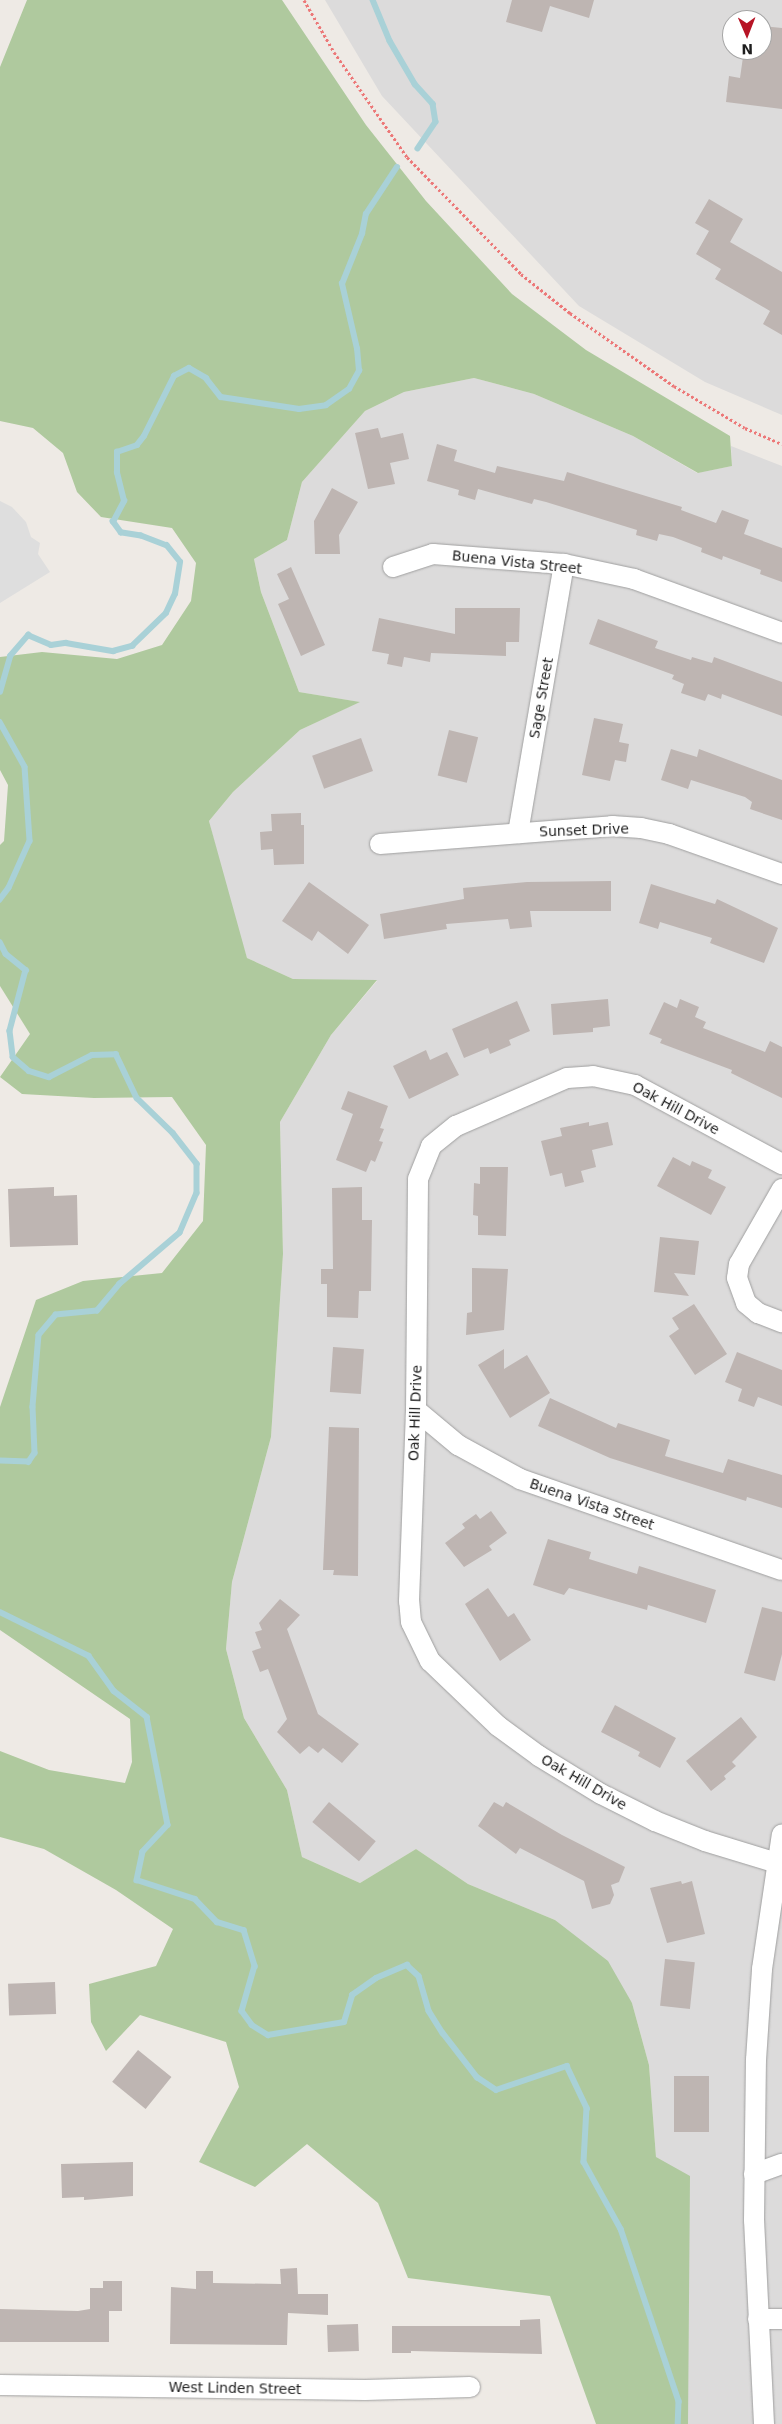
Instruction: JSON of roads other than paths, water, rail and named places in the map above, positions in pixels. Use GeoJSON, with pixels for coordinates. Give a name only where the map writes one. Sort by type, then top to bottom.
{"type":"FeatureCollection","features":[{"type":"Feature","properties":{"kind":"street","name":"Buena Vista Street"},"geometry":{"type":"LineString","coordinates":[[394,567],[433,554],[564,564],[634,579],[782,634]]}},
{"type":"Feature","properties":{"kind":"street","name":"Sage Street"},"geometry":{"type":"LineString","coordinates":[[518,833],[564,564]]}},
{"type":"Feature","properties":{"kind":"street","name":"Sunset Drive"},"geometry":{"type":"LineString","coordinates":[[380,844],[612,826],[641,828],[669,834],[782,874]]}},
{"type":"Feature","properties":{"kind":"street","name":"Oak Hill Drive"},"geometry":{"type":"LineString","coordinates":[[777,1863],[690,1835],[601,1794],[539,1756],[498,1726],[430,1661],[413,1629],[409,1600],[416,1410],[418,1179],[430,1146],[443,1134],[567,1078],[593,1076],[635,1085],[782,1164]]}},
{"type":"Feature","properties":{"kind":"street"},"geometry":{"type":"LineString","coordinates":[[782,1189],[739,1264],[737,1278],[746,1302],[758,1313],[782,1322]]}},
{"type":"Feature","properties":{"kind":"street","name":"Buena Vista Street"},"geometry":{"type":"LineString","coordinates":[[416,1410],[458,1445],[520,1479],[782,1570]]}},
{"type":"Feature","properties":{"kind":"street"},"geometry":{"type":"LineString","coordinates":[[764,2424],[758,2319],[754,2174],[756,2051],[762,1969],[782,1834]]}},
{"type":"Feature","properties":{"kind":"street"},"geometry":{"type":"LineString","coordinates":[[754,2174],[782,2164]]}},
{"type":"Feature","properties":{"kind":"street"},"geometry":{"type":"LineString","coordinates":[[758,2319],[782,2318]]}},
{"type":"Feature","properties":{"kind":"street","name":"West Linden Street"},"geometry":{"type":"LineString","coordinates":[[0,2385],[365,2390],[470,2387]]}},
{"type":"Feature","properties":{"kind":"waterway"},"geometry":{"type":"LineString","coordinates":[[373,0],[390,41],[415,84],[433,104],[436,122],[418,149]]}},
{"type":"Feature","properties":{"kind":"waterway"},"geometry":{"type":"LineString","coordinates":[[0,692],[10,656],[28,635],[51,645],[66,643],[113,651],[132,646],[166,613],[175,594],[180,562],[167,546],[141,536],[121,533],[113,522],[124,501],[117,473],[117,452],[137,445],[144,436],[174,376],[189,368],[206,378],[221,397],[299,409],[326,405],[349,389],[359,371],[357,349],[342,284],[362,234],[366,214],[397,167]]}},
{"type":"Feature","properties":{"kind":"waterway"},"geometry":{"type":"LineString","coordinates":[[0,722],[25,767],[30,841],[9,888],[0,900]]}},
{"type":"Feature","properties":{"kind":"waterway"},"geometry":{"type":"LineString","coordinates":[[0,942],[6,954],[26,970],[10,1031],[13,1057],[29,1071],[49,1077],[92,1055],[116,1054],[137,1098],[173,1133],[197,1164],[197,1193],[180,1233],[120,1284],[97,1311],[56,1315],[39,1335],[33,1407],[35,1453],[29,1462],[0,1461]]}},
{"type":"Feature","properties":{"kind":"waterway"},"geometry":{"type":"LineString","coordinates":[[0,1612],[89,1656],[114,1691],[147,1717],[168,1825],[143,1852],[137,1880],[195,1899],[217,1922],[244,1930],[255,1966],[242,2011],[252,2025],[268,2035],[344,2022],[352,1995],[376,1978],[407,1965],[419,1976],[429,2011],[443,2033],[477,2077],[496,2090],[567,2066],[587,2108],[584,2162],[621,2229],[679,2401],[678,2424]]}}]}
